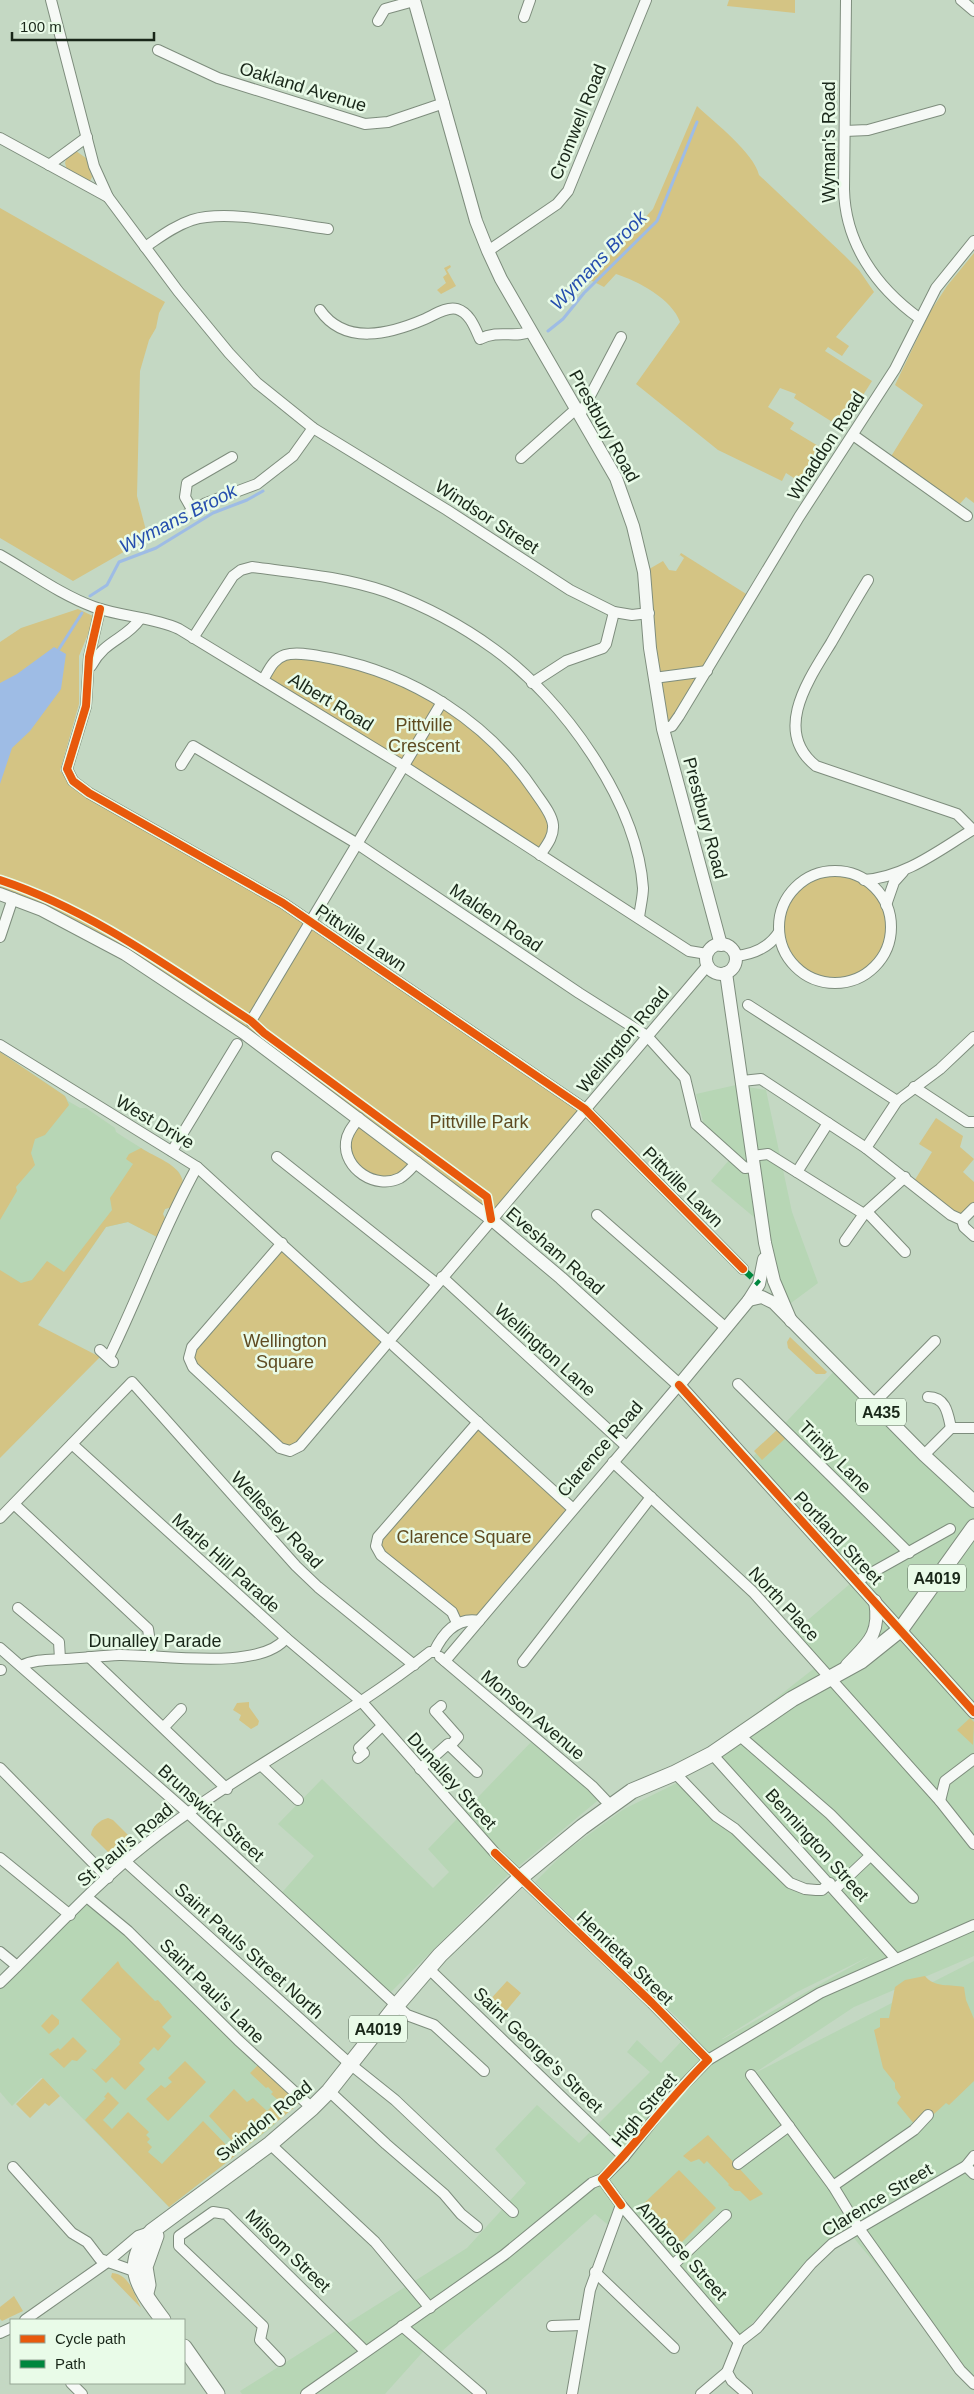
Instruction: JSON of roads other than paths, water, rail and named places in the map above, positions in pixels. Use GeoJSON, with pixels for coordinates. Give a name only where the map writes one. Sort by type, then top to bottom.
{"type":"FeatureCollection","features":[{"type":"Feature","properties":{"kind":"highway","name":"A4019"},"geometry":{"type":"LineString","coordinates":[[520,1878],[610,1806],[638,1788],[675,1773],[712,1754],[792,1699],[836,1676],[872,1654],[901,1629],[974,1527]]}},
{"type":"Feature","properties":{"kind":"highway","name":"Swindon Road"},"geometry":{"type":"LineString","coordinates":[[156,2228],[270,2144],[312,2108],[329,2091],[428,1968],[520,1878]]}},
{"type":"Feature","properties":{"kind":"highway","name":"A4019"},"geometry":{"type":"LineString","coordinates":[[137,2264],[142,2242],[156,2228]]}},
{"type":"Feature","properties":{"kind":"highway"},"geometry":{"type":"LineString","coordinates":[[137,2264],[139,2287],[146,2294],[162,2319]]}},
{"type":"Feature","properties":{"kind":"highway"},"geometry":{"type":"LineString","coordinates":[[185,2348],[218,2392]]}},
{"type":"Feature","properties":{"kind":"main road","name":"Prestbury Road"},"geometry":{"type":"LineString","coordinates":[[414,1],[476,221],[488,251],[531,331],[616,478],[628,509],[644,572],[654,678],[662,729],[720,944]]}},
{"type":"Feature","properties":{"kind":"main road","name":"Evesham Road"},"geometry":{"type":"LineString","coordinates":[[0,894],[70,924],[125,954],[244,1033],[491,1219],[561,1278],[679,1385]]}},
{"type":"Feature","properties":{"kind":"main road"},"geometry":{"type":"LineString","coordinates":[[720,944],[730,948],[736,956],[733,968],[726,973],[713,972],[708,960],[712,948],[720,944]]}},
{"type":"Feature","properties":{"kind":"main road"},"geometry":{"type":"LineString","coordinates":[[726,973],[764,1243],[774,1280],[790,1321]]}},
{"type":"Feature","properties":{"kind":"main road","name":"Clarence Road"},"geometry":{"type":"LineString","coordinates":[[679,1385],[760,1284],[764,1270],[764,1243]]}},
{"type":"Feature","properties":{"kind":"main road","name":"A435"},"geometry":{"type":"LineString","coordinates":[[749,1300],[758,1297],[768,1299],[924,1455],[974,1501]]}},
{"type":"Feature","properties":{"kind":"main road","name":"Portland Street"},"geometry":{"type":"LineString","coordinates":[[679,1385],[974,1712]]}},
{"type":"Feature","properties":{"kind":"main road"},"geometry":{"type":"LineString","coordinates":[[836,1676],[876,1631],[878,1619],[875,1601]]}},
{"type":"Feature","properties":{"kind":"street"},"geometry":{"type":"LineString","coordinates":[[51,0],[94,166],[108,197]]}},
{"type":"Feature","properties":{"kind":"street"},"geometry":{"type":"LineString","coordinates":[[524,17],[530,0]]}},
{"type":"Feature","properties":{"kind":"street","name":"Cromwell Road"},"geometry":{"type":"LineString","coordinates":[[488,251],[557,204],[568,191],[646,0]]}},
{"type":"Feature","properties":{"kind":"street","name":"Wyman's Road"},"geometry":{"type":"LineString","coordinates":[[846,0],[845,204],[854,240],[868,266],[883,285],[919,318]]}},
{"type":"Feature","properties":{"kind":"street"},"geometry":{"type":"LineString","coordinates":[[961,0],[974,11]]}},
{"type":"Feature","properties":{"kind":"street"},"geometry":{"type":"LineString","coordinates":[[378,21],[386,8],[414,1]]}},
{"type":"Feature","properties":{"kind":"street","name":"Oakland Avenue"},"geometry":{"type":"LineString","coordinates":[[158,50],[218,78],[366,124],[388,122],[444,104]]}},
{"type":"Feature","properties":{"kind":"street"},"geometry":{"type":"LineString","coordinates":[[845,132],[868,130],[940,110]]}},
{"type":"Feature","properties":{"kind":"street"},"geometry":{"type":"LineString","coordinates":[[49,165],[86,137]]}},
{"type":"Feature","properties":{"kind":"street"},"geometry":{"type":"LineString","coordinates":[[0,138],[108,197]]}},
{"type":"Feature","properties":{"kind":"street","name":"Windsor Street"},"geometry":{"type":"LineString","coordinates":[[108,197],[178,291],[229,354],[257,383],[313,428],[441,506],[570,590],[614,612],[632,615],[648,613]]}},
{"type":"Feature","properties":{"kind":"street"},"geometry":{"type":"LineString","coordinates":[[146,248],[180,225],[210,216],[228,216],[328,229]]}},
{"type":"Feature","properties":{"kind":"street","name":"Whaddon Road"},"geometry":{"type":"LineString","coordinates":[[662,729],[672,726],[799,517],[895,369],[919,318],[946,274],[974,240]]}},
{"type":"Feature","properties":{"kind":"street"},"geometry":{"type":"LineString","coordinates":[[320,310],[333,325],[347,332],[395,330],[451,308],[461,311],[469,318],[480,339],[497,332],[525,334],[531,331]]}},
{"type":"Feature","properties":{"kind":"street"},"geometry":{"type":"LineString","coordinates":[[521,458],[578,412],[621,337]]}},
{"type":"Feature","properties":{"kind":"street"},"geometry":{"type":"LineString","coordinates":[[232,457],[187,483],[185,497],[188,514],[222,496],[256,484],[293,456],[313,428]]}},
{"type":"Feature","properties":{"kind":"street"},"geometry":{"type":"LineString","coordinates":[[853,435],[967,516]]}},
{"type":"Feature","properties":{"kind":"street","name":"Albert Road"},"geometry":{"type":"LineString","coordinates":[[0,555],[78,600],[100,609],[140,619],[164,622],[194,638],[402,765],[690,951],[708,960]]}},
{"type":"Feature","properties":{"kind":"street"},"geometry":{"type":"LineString","coordinates":[[194,638],[230,580],[241,570],[252,567],[340,580],[386,592],[433,612],[473,634],[508,660],[532,683],[588,748],[620,806],[634,846],[643,889],[639,918]]}},
{"type":"Feature","properties":{"kind":"street"},"geometry":{"type":"LineString","coordinates":[[864,880],[887,877],[904,871],[974,830],[957,814],[816,766],[805,755],[798,738],[797,713],[802,692],[868,580]]}},
{"type":"Feature","properties":{"kind":"street","name":"Pittville Lawn"},"geometry":{"type":"LineString","coordinates":[[100,609],[88,671],[86,706],[67,769],[73,781],[89,793],[310,921],[585,1110],[743,1269]]}},
{"type":"Feature","properties":{"kind":"street"},"geometry":{"type":"LineString","coordinates":[[532,683],[566,661],[603,648],[606,644],[614,612]]}},
{"type":"Feature","properties":{"kind":"street","name":"Pittville Lawn"},"geometry":{"type":"LineString","coordinates":[[88,671],[98,654],[107,644],[135,626],[140,619]]}},
{"type":"Feature","properties":{"kind":"street"},"geometry":{"type":"LineString","coordinates":[[263,680],[272,664],[279,658],[290,654],[307,655],[339,660],[377,671],[402,681],[442,702],[468,720],[495,744],[521,772],[541,801],[553,822],[553,828],[551,836],[540,855]]}},
{"type":"Feature","properties":{"kind":"street"},"geometry":{"type":"LineString","coordinates":[[654,678],[707,670]]}},
{"type":"Feature","properties":{"kind":"street"},"geometry":{"type":"LineString","coordinates":[[251,1021],[402,765],[442,702]]}},
{"type":"Feature","properties":{"kind":"street","name":"Malden Road"},"geometry":{"type":"LineString","coordinates":[[181,765],[193,746],[356,843],[579,994],[647,1036],[683,1074],[696,1124],[745,1168],[753,1161],[768,1154],[866,1213],[905,1252]]}},
{"type":"Feature","properties":{"kind":"street"},"geometry":{"type":"LineString","coordinates":[[833,871],[849,873],[864,880],[877,891],[886,905],[890,924],[888,945],[877,964],[856,979],[840,983],[814,980],[800,971],[784,951],[779,932],[780,916],[786,900],[802,882],[816,874],[833,871]]}},
{"type":"Feature","properties":{"kind":"street"},"geometry":{"type":"LineString","coordinates":[[886,905],[894,882],[904,871]]}},
{"type":"Feature","properties":{"kind":"street"},"geometry":{"type":"LineString","coordinates":[[0,937],[13,898]]}},
{"type":"Feature","properties":{"kind":"street"},"geometry":{"type":"LineString","coordinates":[[736,956],[748,955],[765,947],[779,932]]}},
{"type":"Feature","properties":{"kind":"street"},"geometry":{"type":"LineString","coordinates":[[765,947],[784,951]]}},
{"type":"Feature","properties":{"kind":"street","name":"Wellington Road"},"geometry":{"type":"LineString","coordinates":[[391,1343],[439,1280],[585,1110],[708,960]]}},
{"type":"Feature","properties":{"kind":"street"},"geometry":{"type":"LineString","coordinates":[[748,1005],[897,1100]]}},
{"type":"Feature","properties":{"kind":"street"},"geometry":{"type":"LineString","coordinates":[[866,1148],[897,1100],[940,1069],[974,1037]]}},
{"type":"Feature","properties":{"kind":"street"},"geometry":{"type":"LineString","coordinates":[[172,1151],[237,1044]]}},
{"type":"Feature","properties":{"kind":"street","name":"West Drive"},"geometry":{"type":"LineString","coordinates":[[0,1045],[197,1167],[282,1242]]}},
{"type":"Feature","properties":{"kind":"street"},"geometry":{"type":"LineString","coordinates":[[742,1082],[761,1080],[866,1148],[951,1215],[962,1220],[964,1227],[974,1236]]}},
{"type":"Feature","properties":{"kind":"street"},"geometry":{"type":"LineString","coordinates":[[914,1087],[967,1122],[974,1122]]}},
{"type":"Feature","properties":{"kind":"street"},"geometry":{"type":"LineString","coordinates":[[359,1118],[349,1132],[346,1147],[349,1160],[360,1173],[372,1179],[394,1180],[403,1176],[417,1162]]}},
{"type":"Feature","properties":{"kind":"street"},"geometry":{"type":"LineString","coordinates":[[797,1172],[828,1124]]}},
{"type":"Feature","properties":{"kind":"street","name":"Wellington Lane"},"geometry":{"type":"LineString","coordinates":[[277,1157],[439,1280],[626,1446]]}},
{"type":"Feature","properties":{"kind":"street"},"geometry":{"type":"LineString","coordinates":[[100,1350],[111,1360],[170,1219],[197,1167]]}},
{"type":"Feature","properties":{"kind":"street"},"geometry":{"type":"LineString","coordinates":[[845,1241],[866,1213],[905,1177]]}},
{"type":"Feature","properties":{"kind":"street"},"geometry":{"type":"LineString","coordinates":[[962,1220],[974,1208]]}},
{"type":"Feature","properties":{"kind":"street"},"geometry":{"type":"LineString","coordinates":[[597,1215],[726,1328]]}},
{"type":"Feature","properties":{"kind":"street"},"geometry":{"type":"LineString","coordinates":[[391,1343],[300,1446],[290,1451],[280,1448],[193,1367],[189,1358],[192,1347],[282,1242],[572,1508]]}},
{"type":"Feature","properties":{"kind":"street"},"geometry":{"type":"LineString","coordinates":[[873,1404],[935,1342]]}},
{"type":"Feature","properties":{"kind":"street","name":"Wellesley Road"},"geometry":{"type":"LineString","coordinates":[[72,1444],[132,1382],[296,1566],[318,1587],[414,1664]]}},
{"type":"Feature","properties":{"kind":"street","name":"Trinity Lane"},"geometry":{"type":"LineString","coordinates":[[738,1384],[909,1553]]}},
{"type":"Feature","properties":{"kind":"street","name":"Clarence Road"},"geometry":{"type":"LineString","coordinates":[[445,1661],[572,1508],[679,1385]]}},
{"type":"Feature","properties":{"kind":"street"},"geometry":{"type":"LineString","coordinates":[[928,1397],[936,1398],[943,1402],[951,1428]]}},
{"type":"Feature","properties":{"kind":"street"},"geometry":{"type":"LineString","coordinates":[[457,1622],[452,1612],[381,1555],[376,1546],[378,1537],[478,1422]]}},
{"type":"Feature","properties":{"kind":"street"},"geometry":{"type":"LineString","coordinates":[[924,1455],[951,1428],[974,1428]]}},
{"type":"Feature","properties":{"kind":"street"},"geometry":{"type":"LineString","coordinates":[[0,1518],[72,1444]]}},
{"type":"Feature","properties":{"kind":"street","name":"Marle Hill Parade"},"geometry":{"type":"LineString","coordinates":[[72,1444],[286,1638],[362,1702]]}},
{"type":"Feature","properties":{"kind":"street","name":"North Place"},"geometry":{"type":"LineString","coordinates":[[612,1462],[749,1588],[836,1676],[974,1844]]}},
{"type":"Feature","properties":{"kind":"street"},"geometry":{"type":"LineString","coordinates":[[524,1662],[534,1656],[652,1497]]}},
{"type":"Feature","properties":{"kind":"street"},"geometry":{"type":"LineString","coordinates":[[14,1504],[148,1629],[152,1656]]}},
{"type":"Feature","properties":{"kind":"street"},"geometry":{"type":"LineString","coordinates":[[857,1581],[950,1529]]}},
{"type":"Feature","properties":{"kind":"street"},"geometry":{"type":"LineString","coordinates":[[18,1608],[59,1642],[60,1659]]}},
{"type":"Feature","properties":{"kind":"street"},"geometry":{"type":"LineString","coordinates":[[434,1652],[438,1643],[457,1622],[470,1619],[479,1621]]}},
{"type":"Feature","properties":{"kind":"street","name":"Dunalley Parade"},"geometry":{"type":"LineString","coordinates":[[21,1666],[30,1662],[89,1657],[152,1656],[191,1659],[246,1656],[275,1648],[286,1638]]}},
{"type":"Feature","properties":{"kind":"street","name":"Brunswick Street"},"geometry":{"type":"LineString","coordinates":[[0,1648],[188,1813],[407,2015],[434,2025],[484,2071]]}},
{"type":"Feature","properties":{"kind":"street","name":"St Paul's Road"},"geometry":{"type":"LineString","coordinates":[[0,1983],[108,1878],[188,1813],[362,1702],[430,1652],[434,1652]]}},
{"type":"Feature","properties":{"kind":"street","name":"Monson Avenue"},"geometry":{"type":"LineString","coordinates":[[434,1652],[592,1786],[610,1806]]}},
{"type":"Feature","properties":{"kind":"street"},"geometry":{"type":"LineString","coordinates":[[89,1657],[227,1789]]}},
{"type":"Feature","properties":{"kind":"street","name":"Dunalley Street"},"geometry":{"type":"LineString","coordinates":[[362,1702],[495,1853],[520,1878]]}},
{"type":"Feature","properties":{"kind":"street"},"geometry":{"type":"LineString","coordinates":[[441,1706],[435,1711],[458,1737],[450,1746]]}},
{"type":"Feature","properties":{"kind":"street"},"geometry":{"type":"LineString","coordinates":[[164,1727],[181,1709]]}},
{"type":"Feature","properties":{"kind":"street"},"geometry":{"type":"LineString","coordinates":[[358,1758],[364,1753],[360,1748],[382,1726]]}},
{"type":"Feature","properties":{"kind":"street"},"geometry":{"type":"LineString","coordinates":[[740,1736],[830,1814],[913,1898]]}},
{"type":"Feature","properties":{"kind":"street"},"geometry":{"type":"LineString","coordinates":[[420,1769],[448,1744],[478,1772]]}},
{"type":"Feature","properties":{"kind":"street","name":"Bennington Street"},"geometry":{"type":"LineString","coordinates":[[712,1754],[896,1959]]}},
{"type":"Feature","properties":{"kind":"street"},"geometry":{"type":"LineString","coordinates":[[921,1779],[944,1781],[972,1763]]}},
{"type":"Feature","properties":{"kind":"street"},"geometry":{"type":"LineString","coordinates":[[262,1766],[298,1800]]}},
{"type":"Feature","properties":{"kind":"street"},"geometry":{"type":"LineString","coordinates":[[0,1768],[108,1878]]}},
{"type":"Feature","properties":{"kind":"street"},"geometry":{"type":"LineString","coordinates":[[675,1773],[716,1816],[735,1829],[790,1883],[805,1889],[822,1890],[832,1886],[870,1856]]}},
{"type":"Feature","properties":{"kind":"street"},"geometry":{"type":"LineString","coordinates":[[940,1801],[944,1781]]}},
{"type":"Feature","properties":{"kind":"street"},"geometry":{"type":"LineString","coordinates":[[0,1858],[70,1914]]}},
{"type":"Feature","properties":{"kind":"street","name":"Saint Pauls Street North"},"geometry":{"type":"LineString","coordinates":[[126,1862],[350,2064],[389,2095],[513,2212]]}},
{"type":"Feature","properties":{"kind":"street","name":"Henrietta Street"},"geometry":{"type":"LineString","coordinates":[[520,1878],[652,2003],[708,2060]]}},
{"type":"Feature","properties":{"kind":"street","name":"Saint Paul's Lane"},"geometry":{"type":"LineString","coordinates":[[88,1898],[128,1931],[238,2040],[312,2108]]}},
{"type":"Feature","properties":{"kind":"street","name":"High Street"},"geometry":{"type":"LineString","coordinates":[[306,2394],[504,2255],[592,2183],[602,2179],[624,2156],[670,2098],[708,2060],[820,1993],[974,1925]]}},
{"type":"Feature","properties":{"kind":"street"},"geometry":{"type":"LineString","coordinates":[[0,1952],[17,1966]]}},
{"type":"Feature","properties":{"kind":"street","name":"Saint George's Street"},"geometry":{"type":"LineString","coordinates":[[428,1968],[624,2156]]}},
{"type":"Feature","properties":{"kind":"street"},"geometry":{"type":"LineString","coordinates":[[751,2075],[833,2186],[858,2227],[960,2370],[974,2384]]}},
{"type":"Feature","properties":{"kind":"street"},"geometry":{"type":"LineString","coordinates":[[329,2091],[444,2194],[461,2214],[477,2227]]}},
{"type":"Feature","properties":{"kind":"street"},"geometry":{"type":"LineString","coordinates":[[833,2186],[914,2130],[928,2115]]}},
{"type":"Feature","properties":{"kind":"street"},"geometry":{"type":"LineString","coordinates":[[738,2164],[788,2126]]}},
{"type":"Feature","properties":{"kind":"street"},"geometry":{"type":"LineString","coordinates":[[270,2144],[375,2242],[430,2308]]}},
{"type":"Feature","properties":{"kind":"street","name":"Clarence Street"},"geometry":{"type":"LineString","coordinates":[[740,2342],[758,2328],[821,2254],[858,2227],[966,2166],[974,2156]]}},
{"type":"Feature","properties":{"kind":"street"},"geometry":{"type":"LineString","coordinates":[[966,2166],[974,2174]]}},
{"type":"Feature","properties":{"kind":"street"},"geometry":{"type":"LineString","coordinates":[[13,2167],[72,2234],[87,2242],[100,2259],[106,2263],[137,2264]]}},
{"type":"Feature","properties":{"kind":"street","name":"Ambrose Street"},"geometry":{"type":"LineString","coordinates":[[602,2179],[620,2205],[740,2342]]}},
{"type":"Feature","properties":{"kind":"street"},"geometry":{"type":"LineString","coordinates":[[572,2394],[582,2325],[596,2272],[620,2205]]}},
{"type":"Feature","properties":{"kind":"street","name":"Milsom Street"},"geometry":{"type":"LineString","coordinates":[[280,2361],[260,2340],[263,2326],[181,2249],[179,2236],[213,2212],[226,2214],[365,2351]]}},
{"type":"Feature","properties":{"kind":"street"},"geometry":{"type":"LineString","coordinates":[[673,2265],[726,2215]]}},
{"type":"Feature","properties":{"kind":"street","name":"Swindon Road"},"geometry":{"type":"LineString","coordinates":[[26,2319],[106,2263],[138,2236],[156,2228]]}},
{"type":"Feature","properties":{"kind":"street"},"geometry":{"type":"LineString","coordinates":[[116,2253],[137,2264]]}},
{"type":"Feature","properties":{"kind":"street"},"geometry":{"type":"LineString","coordinates":[[596,2272],[674,2348]]}},
{"type":"Feature","properties":{"kind":"street"},"geometry":{"type":"LineString","coordinates":[[552,2326],[582,2325]]}},
{"type":"Feature","properties":{"kind":"street"},"geometry":{"type":"LineString","coordinates":[[402,2326],[480,2394]]}},
{"type":"Feature","properties":{"kind":"street"},"geometry":{"type":"LineString","coordinates":[[701,2394],[727,2372],[740,2342]]}},
{"type":"Feature","properties":{"kind":"street"},"geometry":{"type":"LineString","coordinates":[[727,2372],[732,2381],[748,2394]]}},
{"type":"Feature","properties":{"kind":"street"},"geometry":{"type":"LineString","coordinates":[[72,2384],[82,2394]]}},
{"type":"Feature","properties":{"kind":"water"},"geometry":{"type":"Polygon","coordinates":[[[54,647],[66,654],[61,689],[30,731],[12,748],[0,784],[0,683],[17,674],[54,647]]]}},
{"type":"Feature","properties":{"kind":"waterway","name":"Wymans Brook"},"geometry":{"type":"LineString","coordinates":[[548,331],[563,319],[584,293],[657,221],[697,122]]}},
{"type":"Feature","properties":{"kind":"waterway","name":"Wymans Brook"},"geometry":{"type":"LineString","coordinates":[[90,596],[107,585],[119,562],[156,548],[213,513],[247,500],[263,491]]}},
{"type":"Feature","properties":{"kind":"waterway","name":"Wymans Brook"},"geometry":{"type":"LineString","coordinates":[[59,649],[82,613]]}},
{"type":"Feature","properties":{"kind":"park label","name":"Pittville Crescent"},"geometry":{"type":"Point","coordinates":[424,735]}},
{"type":"Feature","properties":{"kind":"park label","name":"Pittville Park"},"geometry":{"type":"Point","coordinates":[479,1122]}},
{"type":"Feature","properties":{"kind":"park label","name":"Wellington Square"},"geometry":{"type":"Point","coordinates":[285,1351]}},
{"type":"Feature","properties":{"kind":"park label","name":"Clarence Square"},"geometry":{"type":"Point","coordinates":[464,1537]}}]}
